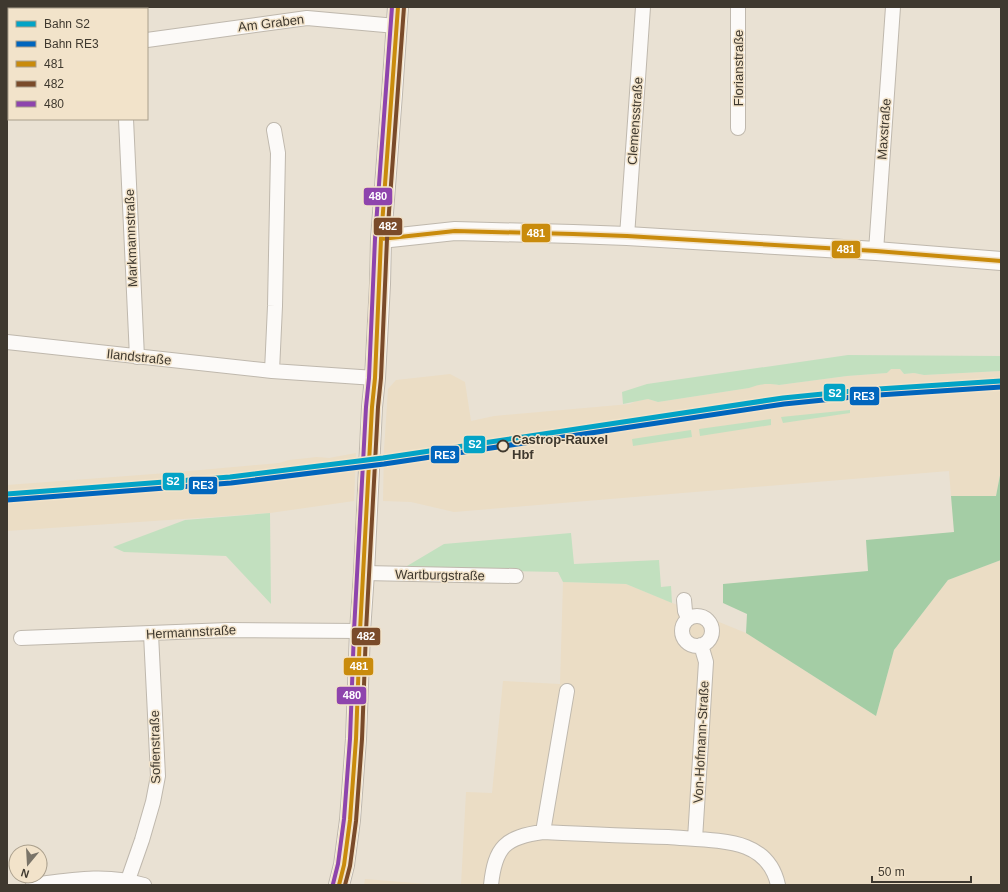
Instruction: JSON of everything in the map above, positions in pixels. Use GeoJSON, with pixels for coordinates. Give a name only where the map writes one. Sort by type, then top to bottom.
{"type":"FeatureCollection","features":[{"type":"Feature","properties":{"kind":"main road"},"geometry":{"type":"LineString","coordinates":[[339,885],[344,865],[353,787],[372,407],[380,284],[381,239],[397,16]]}},
{"type":"Feature","properties":{"kind":"street","name":"Clemensstraße"},"geometry":{"type":"LineString","coordinates":[[627,236],[643,7]]}},
{"type":"Feature","properties":{"kind":"street","name":"Florianstraße"},"geometry":{"type":"LineString","coordinates":[[738,7],[738,128]]}},
{"type":"Feature","properties":{"kind":"street","name":"Maxstraße"},"geometry":{"type":"LineString","coordinates":[[876,251],[893,7]]}},
{"type":"Feature","properties":{"kind":"street","name":"Am Graben"},"geometry":{"type":"LineString","coordinates":[[148,40],[307,18],[397,16]]}},
{"type":"Feature","properties":{"kind":"street","name":"Markmannstraße"},"geometry":{"type":"LineString","coordinates":[[126,120],[136,357]]}},
{"type":"Feature","properties":{"kind":"street"},"geometry":{"type":"LineString","coordinates":[[272,370],[275,306],[278,153],[274,130]]}},
{"type":"Feature","properties":{"kind":"street"},"geometry":{"type":"LineString","coordinates":[[381,239],[455,231],[627,236],[876,251],[1001,261]]}},
{"type":"Feature","properties":{"kind":"street","name":"Ilandstraße"},"geometry":{"type":"LineString","coordinates":[[7,342],[136,357],[375,378]]}},
{"type":"Feature","properties":{"kind":"street","name":"Wartburgstraße"},"geometry":{"type":"LineString","coordinates":[[364,573],[516,576]]}},
{"type":"Feature","properties":{"kind":"street"},"geometry":{"type":"LineString","coordinates":[[684,600],[685,611],[688,618]]}},
{"type":"Feature","properties":{"kind":"street"},"geometry":{"type":"LineString","coordinates":[[698,616],[710,622],[712,627],[711,636],[705,644],[690,644],[683,637],[682,627],[688,618],[698,616]]}},
{"type":"Feature","properties":{"kind":"street","name":"Hermannstraße"},"geometry":{"type":"LineString","coordinates":[[21,638],[228,630],[360,631]]}},
{"type":"Feature","properties":{"kind":"street","name":"Sofienstraße"},"geometry":{"type":"LineString","coordinates":[[128,880],[153,802],[158,776],[151,634]]}},
{"type":"Feature","properties":{"kind":"street","name":"Von-Hofmann-Straße"},"geometry":{"type":"LineString","coordinates":[[695,839],[706,662],[701,645]]}},
{"type":"Feature","properties":{"kind":"street"},"geometry":{"type":"LineString","coordinates":[[543,832],[567,691]]}},
{"type":"Feature","properties":{"kind":"street"},"geometry":{"type":"LineString","coordinates":[[491,885],[494,864],[504,846],[511,840],[524,834],[543,832],[695,839],[736,844],[747,847],[758,853],[772,867],[778,885]]}},
{"type":"Feature","properties":{"kind":"street"},"geometry":{"type":"LineString","coordinates":[[33,885],[107,878],[128,880],[144,885]]}},
{"type":"Feature","properties":{"kind":"shaded area"},"geometry":{"type":"Polygon","coordinates":[[[890,369],[900,369],[904,374],[914,373],[924,375],[1001,371],[1001,470],[996,496],[951,496],[949,471],[454,512],[411,502],[383,501],[384,450],[388,389],[396,380],[450,374],[465,382],[471,421],[494,416],[630,404],[636,401],[648,399],[658,402],[749,388],[758,384],[768,383],[779,385],[847,376],[887,373],[890,369]]]}},
{"type":"Feature","properties":{"kind":"shaded area"},"geometry":{"type":"Polygon","coordinates":[[[356,453],[354,501],[270,513],[7,531],[7,485],[279,463],[289,460],[317,457],[329,458],[356,453]]]}},
{"type":"Feature","properties":{"kind":"shaded area"},"geometry":{"type":"Polygon","coordinates":[[[1001,560],[1001,885],[461,885],[466,792],[492,793],[503,681],[560,684],[563,582],[626,584],[746,633],[876,716],[894,650],[948,580],[1001,560]]]}},
{"type":"Feature","properties":{"kind":"shaded area"},"geometry":{"type":"Polygon","coordinates":[[[365,879],[439,885],[364,885],[365,879]]]}},
{"type":"Feature","properties":{"kind":"green space"},"geometry":{"type":"Polygon","coordinates":[[[848,355],[1001,356],[1001,371],[924,375],[914,373],[904,374],[900,369],[891,369],[887,373],[847,376],[779,385],[763,384],[749,388],[658,402],[648,399],[623,404],[622,392],[647,384],[848,355]]]}},
{"type":"Feature","properties":{"kind":"green space"},"geometry":{"type":"Polygon","coordinates":[[[850,410],[850,413],[783,423],[781,417],[850,410]]]}},
{"type":"Feature","properties":{"kind":"green space"},"geometry":{"type":"Polygon","coordinates":[[[771,419],[771,425],[700,436],[699,429],[771,419]]]}},
{"type":"Feature","properties":{"kind":"green space"},"geometry":{"type":"Polygon","coordinates":[[[691,430],[692,437],[633,446],[632,439],[691,430]]]}},
{"type":"Feature","properties":{"kind":"green space"},"geometry":{"type":"Polygon","coordinates":[[[1001,470],[1001,560],[948,580],[894,650],[876,716],[746,633],[747,614],[723,603],[723,584],[868,571],[866,540],[954,532],[951,496],[996,496],[1001,470]]]}},
{"type":"Feature","properties":{"kind":"green space"},"geometry":{"type":"Polygon","coordinates":[[[270,513],[271,604],[226,556],[124,552],[113,547],[185,520],[270,513]]]}},
{"type":"Feature","properties":{"kind":"green space"},"geometry":{"type":"Polygon","coordinates":[[[571,533],[574,564],[659,560],[661,587],[671,586],[672,603],[626,584],[563,582],[558,572],[402,569],[444,544],[571,533]]]}},
{"type":"Feature","properties":{"kind":"rail line","name":"S2"},"geometry":{"type":"LineString","coordinates":[[7,494],[230,477],[383,458],[783,398],[863,390],[1001,381]]}},
{"type":"Feature","properties":{"kind":"rail line","name":"RE3"},"geometry":{"type":"LineString","coordinates":[[7,500],[231,483],[384,464],[784,404],[863,396],[1001,387]]}},
{"type":"Feature","properties":{"kind":"transit line","name":"480"},"geometry":{"type":"LineString","coordinates":[[333,884],[338,864],[344,819],[350,739],[354,631],[366,407],[369,378],[375,239],[392,7]]}},
{"type":"Feature","properties":{"kind":"transit line","name":"481"},"geometry":{"type":"LineString","coordinates":[[339,885],[344,865],[350,820],[356,739],[360,631],[372,407],[375,378],[381,239],[398,7]]}},
{"type":"Feature","properties":{"kind":"transit line","name":"482"},"geometry":{"type":"LineString","coordinates":[[345,885],[350,866],[356,821],[362,739],[366,631],[378,407],[381,378],[387,239],[404,7]]}},
{"type":"Feature","properties":{"kind":"transit line","name":"481"},"geometry":{"type":"LineString","coordinates":[[381,239],[455,231],[573,234],[876,251],[1001,261]]}},
{"type":"Feature","properties":{"kind":"place","name":"Castrop-Rauxel Hbf"},"geometry":{"type":"Point","coordinates":[503,446]}}]}
